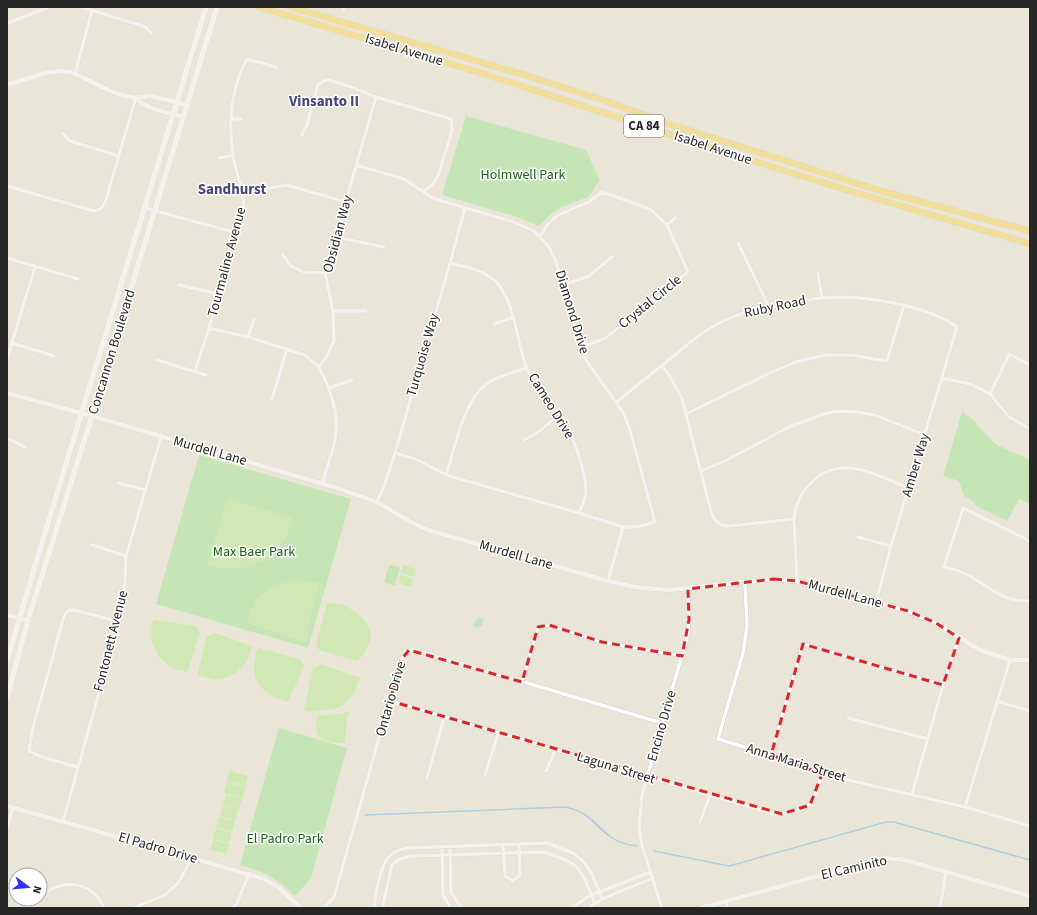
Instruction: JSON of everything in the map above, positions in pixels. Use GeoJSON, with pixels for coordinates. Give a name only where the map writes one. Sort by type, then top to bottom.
{"type":"FeatureCollection","features":[{"type":"Feature","properties":{"kind":"highway","name":"Isabel Avenue"},"geometry":{"type":"LineString","coordinates":[[259,7],[478,72],[846,190],[1030,244]]}},
{"type":"Feature","properties":{"kind":"highway","name":"Isabel Avenue"},"geometry":{"type":"LineString","coordinates":[[290,7],[525,75],[603,100],[672,125],[881,191],[1030,231]]}},
{"type":"Feature","properties":{"kind":"main road","name":"Concannon Boulevard"},"geometry":{"type":"LineString","coordinates":[[7,661],[206,7]]}},
{"type":"Feature","properties":{"kind":"main road","name":"Concannon Boulevard"},"geometry":{"type":"LineString","coordinates":[[7,698],[28,620],[217,7]]}},
{"type":"Feature","properties":{"kind":"street"},"geometry":{"type":"LineString","coordinates":[[7,22],[50,7]]}},
{"type":"Feature","properties":{"kind":"street"},"geometry":{"type":"LineString","coordinates":[[81,7],[146,27],[151,33]]}},
{"type":"Feature","properties":{"kind":"street"},"geometry":{"type":"LineString","coordinates":[[75,74],[92,10]]}},
{"type":"Feature","properties":{"kind":"street","name":"Tourmaline Avenue"},"geometry":{"type":"LineString","coordinates":[[195,371],[244,206],[243,192],[234,155],[231,119],[231,109],[235,93],[242,68],[247,59],[276,67]]}},
{"type":"Feature","properties":{"kind":"street"},"geometry":{"type":"LineString","coordinates":[[7,85],[45,73],[61,71],[75,74],[108,90],[135,98],[151,96],[187,105]]}},
{"type":"Feature","properties":{"kind":"street"},"geometry":{"type":"LineString","coordinates":[[302,135],[307,125],[317,88],[326,80],[343,84],[376,97],[451,119],[452,131],[438,176],[432,185],[423,192]]}},
{"type":"Feature","properties":{"kind":"street","name":"Obsidian Way"},"geometry":{"type":"LineString","coordinates":[[319,367],[327,356],[334,341],[334,311],[325,273],[376,97]]}},
{"type":"Feature","properties":{"kind":"street"},"geometry":{"type":"LineString","coordinates":[[135,98],[140,103],[152,108],[183,117]]}},
{"type":"Feature","properties":{"kind":"street"},"geometry":{"type":"LineString","coordinates":[[7,186],[98,211],[105,203],[135,98]]}},
{"type":"Feature","properties":{"kind":"street"},"geometry":{"type":"LineString","coordinates":[[231,119],[241,119]]}},
{"type":"Feature","properties":{"kind":"street"},"geometry":{"type":"LineString","coordinates":[[62,133],[70,141],[119,156]]}},
{"type":"Feature","properties":{"kind":"street"},"geometry":{"type":"LineString","coordinates":[[219,158],[234,155]]}},
{"type":"Feature","properties":{"kind":"street"},"geometry":{"type":"LineString","coordinates":[[356,165],[404,179],[423,192],[442,201],[514,222],[534,231],[540,236]]}},
{"type":"Feature","properties":{"kind":"street"},"geometry":{"type":"LineString","coordinates":[[243,192],[287,186],[346,202]]}},
{"type":"Feature","properties":{"kind":"street","name":"Crystal Circle"},"geometry":{"type":"LineString","coordinates":[[540,236],[548,224],[558,215],[589,202],[602,192],[650,209],[667,225],[688,272],[604,339],[581,347]]}},
{"type":"Feature","properties":{"kind":"street"},"geometry":{"type":"LineString","coordinates":[[145,208],[237,233]]}},
{"type":"Feature","properties":{"kind":"street","name":"Turquoise Way"},"geometry":{"type":"LineString","coordinates":[[377,502],[385,484],[395,453],[465,208]]}},
{"type":"Feature","properties":{"kind":"street"},"geometry":{"type":"LineString","coordinates":[[667,225],[675,218]]}},
{"type":"Feature","properties":{"kind":"street","name":"Diamond Drive"},"geometry":{"type":"LineString","coordinates":[[540,236],[549,247],[555,259],[584,357],[624,414],[630,430],[648,494],[654,522],[637,527],[623,527]]}},
{"type":"Feature","properties":{"kind":"street"},"geometry":{"type":"LineString","coordinates":[[336,237],[384,247]]}},
{"type":"Feature","properties":{"kind":"street"},"geometry":{"type":"LineString","coordinates":[[738,244],[769,307]]}},
{"type":"Feature","properties":{"kind":"street"},"geometry":{"type":"LineString","coordinates":[[282,254],[291,266],[303,272],[325,273]]}},
{"type":"Feature","properties":{"kind":"street"},"geometry":{"type":"LineString","coordinates":[[563,285],[589,276],[613,256]]}},
{"type":"Feature","properties":{"kind":"street"},"geometry":{"type":"LineString","coordinates":[[7,258],[78,279]]}},
{"type":"Feature","properties":{"kind":"street","name":"Cameo Drive"},"geometry":{"type":"LineString","coordinates":[[450,263],[478,270],[490,276],[498,283],[505,295],[514,317],[526,368],[538,392],[570,433],[576,448],[586,485],[584,502],[579,513]]}},
{"type":"Feature","properties":{"kind":"street"},"geometry":{"type":"LineString","coordinates":[[7,359],[35,267]]}},
{"type":"Feature","properties":{"kind":"street"},"geometry":{"type":"LineString","coordinates":[[818,274],[822,298]]}},
{"type":"Feature","properties":{"kind":"street"},"geometry":{"type":"LineString","coordinates":[[179,285],[219,294]]}},
{"type":"Feature","properties":{"kind":"street","name":"Ruby Road"},"geometry":{"type":"LineString","coordinates":[[616,402],[689,343],[728,319],[744,313],[769,307],[822,298],[853,297],[880,300],[904,305],[950,322],[957,327]]}},
{"type":"Feature","properties":{"kind":"street"},"geometry":{"type":"LineString","coordinates":[[686,414],[796,362],[825,355],[851,355],[887,361],[904,305]]}},
{"type":"Feature","properties":{"kind":"street"},"geometry":{"type":"LineString","coordinates":[[334,311],[366,312]]}},
{"type":"Feature","properties":{"kind":"street"},"geometry":{"type":"LineString","coordinates":[[494,324],[514,317]]}},
{"type":"Feature","properties":{"kind":"street"},"geometry":{"type":"LineString","coordinates":[[248,337],[254,319]]}},
{"type":"Feature","properties":{"kind":"street","name":"Amber Way"},"geometry":{"type":"LineString","coordinates":[[876,602],[891,546],[957,327]]}},
{"type":"Feature","properties":{"kind":"street"},"geometry":{"type":"LineString","coordinates":[[209,328],[248,337],[305,355],[319,367],[329,388],[336,413],[336,433],[322,484]]}},
{"type":"Feature","properties":{"kind":"street"},"geometry":{"type":"LineString","coordinates":[[12,343],[54,356]]}},
{"type":"Feature","properties":{"kind":"street"},"geometry":{"type":"LineString","coordinates":[[272,399],[287,349]]}},
{"type":"Feature","properties":{"kind":"street"},"geometry":{"type":"LineString","coordinates":[[990,394],[1010,354],[1030,365]]}},
{"type":"Feature","properties":{"kind":"street"},"geometry":{"type":"LineString","coordinates":[[157,360],[206,375]]}},
{"type":"Feature","properties":{"kind":"street"},"geometry":{"type":"LineString","coordinates":[[662,365],[679,392],[712,515],[718,524],[722,526],[729,526],[794,519]]}},
{"type":"Feature","properties":{"kind":"street"},"geometry":{"type":"LineString","coordinates":[[446,475],[464,417],[472,400],[486,384],[526,368]]}},
{"type":"Feature","properties":{"kind":"street"},"geometry":{"type":"LineString","coordinates":[[942,378],[970,384],[990,394],[1009,417],[1030,429]]}},
{"type":"Feature","properties":{"kind":"street"},"geometry":{"type":"LineString","coordinates":[[329,388],[352,380]]}},
{"type":"Feature","properties":{"kind":"street","name":"Murdell Lane"},"geometry":{"type":"LineString","coordinates":[[7,393],[92,416],[355,493],[377,502],[409,521],[428,530],[608,581],[643,588],[669,590],[774,579],[797,581],[908,611],[932,621],[980,650],[1010,660],[1030,660]]}},
{"type":"Feature","properties":{"kind":"street"},"geometry":{"type":"LineString","coordinates":[[701,471],[727,460],[789,427],[836,411],[875,414],[925,435]]}},
{"type":"Feature","properties":{"kind":"street"},"geometry":{"type":"LineString","coordinates":[[524,440],[537,433],[556,417]]}},
{"type":"Feature","properties":{"kind":"street","name":"Fontonett Avenue"},"geometry":{"type":"LineString","coordinates":[[63,821],[119,622],[124,602],[126,556],[161,437]]}},
{"type":"Feature","properties":{"kind":"street"},"geometry":{"type":"LineString","coordinates":[[7,438],[25,447]]}},
{"type":"Feature","properties":{"kind":"street"},"geometry":{"type":"LineString","coordinates":[[395,453],[418,460],[446,475],[623,527],[608,581]]}},
{"type":"Feature","properties":{"kind":"street"},"geometry":{"type":"LineString","coordinates":[[797,581],[794,519],[799,502],[806,489],[820,474],[830,470],[844,468],[857,469],[909,488]]}},
{"type":"Feature","properties":{"kind":"street"},"geometry":{"type":"LineString","coordinates":[[118,483],[146,490]]}},
{"type":"Feature","properties":{"kind":"street"},"geometry":{"type":"LineString","coordinates":[[1030,543],[1026,538],[963,508],[944,567],[967,574],[994,592],[1017,601],[1030,601]]}},
{"type":"Feature","properties":{"kind":"street"},"geometry":{"type":"LineString","coordinates":[[858,537],[891,546]]}},
{"type":"Feature","properties":{"kind":"street"},"geometry":{"type":"LineString","coordinates":[[92,545],[126,556]]}},
{"type":"Feature","properties":{"kind":"street","name":"Anna Maria Street"},"geometry":{"type":"LineString","coordinates":[[745,582],[747,626],[743,653],[718,739],[771,755],[822,774],[965,807],[1030,826]]}},
{"type":"Feature","properties":{"kind":"street","name":"Encino Drive"},"geometry":{"type":"LineString","coordinates":[[662,908],[642,845],[639,828],[641,802],[646,777],[688,634],[688,589]]}},
{"type":"Feature","properties":{"kind":"street"},"geometry":{"type":"LineString","coordinates":[[77,767],[42,757],[29,751],[32,731],[64,616],[69,610],[75,610],[119,622]]}},
{"type":"Feature","properties":{"kind":"street"},"geometry":{"type":"LineString","coordinates":[[7,615],[28,620]]}},
{"type":"Feature","properties":{"kind":"street"},"geometry":{"type":"LineString","coordinates":[[522,682],[538,627],[549,625],[602,642],[682,656]]}},
{"type":"Feature","properties":{"kind":"street"},"geometry":{"type":"LineString","coordinates":[[912,794],[943,685],[960,638]]}},
{"type":"Feature","properties":{"kind":"street"},"geometry":{"type":"LineString","coordinates":[[771,755],[803,644],[943,685]]}},
{"type":"Feature","properties":{"kind":"street","name":"Ontario Drive"},"geometry":{"type":"LineString","coordinates":[[324,908],[334,897],[404,652],[409,650],[422,652],[662,723]]}},
{"type":"Feature","properties":{"kind":"street"},"geometry":{"type":"LineString","coordinates":[[965,807],[1010,660]]}},
{"type":"Feature","properties":{"kind":"street","name":"Laguna Street"},"geometry":{"type":"LineString","coordinates":[[390,701],[774,814],[789,813],[805,809],[813,802],[822,774]]}},
{"type":"Feature","properties":{"kind":"street"},"geometry":{"type":"LineString","coordinates":[[997,701],[1030,711]]}},
{"type":"Feature","properties":{"kind":"street"},"geometry":{"type":"LineString","coordinates":[[427,778],[444,718]]}},
{"type":"Feature","properties":{"kind":"street"},"geometry":{"type":"LineString","coordinates":[[848,718],[928,739]]}},
{"type":"Feature","properties":{"kind":"street"},"geometry":{"type":"LineString","coordinates":[[485,775],[498,734]]}},
{"type":"Feature","properties":{"kind":"street"},"geometry":{"type":"LineString","coordinates":[[546,771],[555,750]]}},
{"type":"Feature","properties":{"kind":"street"},"geometry":{"type":"LineString","coordinates":[[700,822],[710,795]]}},
{"type":"Feature","properties":{"kind":"street","name":"El Padro Drive"},"geometry":{"type":"LineString","coordinates":[[7,806],[192,857],[264,879],[278,887],[301,908]]}},
{"type":"Feature","properties":{"kind":"street"},"geometry":{"type":"LineString","coordinates":[[7,828],[13,807]]}},
{"type":"Feature","properties":{"kind":"street"},"geometry":{"type":"LineString","coordinates":[[503,844],[505,876],[512,881],[520,875],[519,845]]}},
{"type":"Feature","properties":{"kind":"street"},"geometry":{"type":"LineString","coordinates":[[375,908],[374,905],[378,884],[385,861],[393,853],[408,848],[503,844],[547,844],[573,853],[584,862],[592,874],[602,899]]}},
{"type":"Feature","properties":{"kind":"street"},"geometry":{"type":"LineString","coordinates":[[442,847],[443,895],[451,908]]}},
{"type":"Feature","properties":{"kind":"street"},"geometry":{"type":"LineString","coordinates":[[450,847],[451,892],[461,908]]}},
{"type":"Feature","properties":{"kind":"street"},"geometry":{"type":"LineString","coordinates":[[384,908],[383,905],[392,865],[398,860],[410,856],[451,856],[545,852],[568,861],[578,868],[585,879],[595,904]]}},
{"type":"Feature","properties":{"kind":"street"},"geometry":{"type":"LineString","coordinates":[[133,908],[165,895],[179,882],[192,857]]}},
{"type":"Feature","properties":{"kind":"street","name":"El Caminito"},"geometry":{"type":"LineString","coordinates":[[701,908],[884,858],[904,860],[1030,896]]}},
{"type":"Feature","properties":{"kind":"street"},"geometry":{"type":"LineString","coordinates":[[571,908],[591,895],[650,872]]}},
{"type":"Feature","properties":{"kind":"street"},"geometry":{"type":"LineString","coordinates":[[940,908],[946,872]]}},
{"type":"Feature","properties":{"kind":"street"},"geometry":{"type":"LineString","coordinates":[[234,908],[249,874]]}},
{"type":"Feature","properties":{"kind":"street"},"geometry":{"type":"LineString","coordinates":[[588,908],[602,899],[653,878]]}},
{"type":"Feature","properties":{"kind":"street"},"geometry":{"type":"LineString","coordinates":[[48,891],[60,885],[73,884],[85,887],[94,892],[101,900],[104,908]]}},
{"type":"Feature","properties":{"kind":"street"},"geometry":{"type":"LineString","coordinates":[[378,884],[387,886]]}},
{"type":"Feature","properties":{"kind":"street"},"geometry":{"type":"LineString","coordinates":[[726,902],[728,908]]}},
{"type":"Feature","properties":{"kind":"highlighted area"},"geometry":{"type":"Polygon","coordinates":[[[774,579],[797,581],[908,611],[936,623],[959,638],[943,685],[803,644],[771,755],[822,774],[810,805],[782,814],[390,701],[401,660],[409,650],[522,682],[538,627],[549,625],[602,642],[682,656],[689,620],[688,589],[774,579]]]}},
{"type":"Feature","properties":{"kind":"green space","name":"Holmwell Park"},"geometry":{"type":"Polygon","coordinates":[[[466,116],[586,150],[600,181],[596,184],[592,193],[588,197],[562,207],[552,213],[539,226],[517,217],[442,195],[466,116]]]}},
{"type":"Feature","properties":{"kind":"green space"},"geometry":{"type":"Polygon","coordinates":[[[962,412],[972,419],[995,444],[1030,460],[1030,504],[1019,499],[1007,521],[976,506],[969,498],[964,496],[959,481],[943,476],[962,412]]]}},
{"type":"Feature","properties":{"kind":"green space","name":"Max Baer Park"},"geometry":{"type":"Polygon","coordinates":[[[199,455],[351,499],[308,648],[156,604],[199,455]]]}},
{"type":"Feature","properties":{"kind":"green space"},"geometry":{"type":"Polygon","coordinates":[[[230,499],[293,518],[289,532],[282,544],[272,554],[249,566],[221,568],[207,565],[227,500],[230,499]]]}},
{"type":"Feature","properties":{"kind":"green space"},"geometry":{"type":"Polygon","coordinates":[[[403,565],[416,569],[414,577],[401,573],[403,565]]]}},
{"type":"Feature","properties":{"kind":"green space"},"geometry":{"type":"Polygon","coordinates":[[[389,566],[399,567],[400,569],[394,586],[384,582],[389,566]]]}},
{"type":"Feature","properties":{"kind":"green space"},"geometry":{"type":"Polygon","coordinates":[[[400,575],[413,579],[411,587],[398,583],[400,575]]]}},
{"type":"Feature","properties":{"kind":"green space"},"geometry":{"type":"Polygon","coordinates":[[[295,580],[319,583],[308,628],[307,640],[303,642],[246,622],[257,598],[273,586],[295,580]]]}},
{"type":"Feature","properties":{"kind":"green space"},"geometry":{"type":"Polygon","coordinates":[[[327,603],[348,607],[359,615],[369,627],[370,641],[368,648],[357,661],[319,650],[316,644],[327,603]]]}},
{"type":"Feature","properties":{"kind":"green space"},"geometry":{"type":"Polygon","coordinates":[[[478,617],[483,621],[482,626],[476,628],[473,625],[478,617]]]}},
{"type":"Feature","properties":{"kind":"green space"},"geometry":{"type":"Polygon","coordinates":[[[154,620],[196,626],[200,633],[187,672],[173,669],[160,658],[152,643],[151,628],[154,620]]]}},
{"type":"Feature","properties":{"kind":"green space"},"geometry":{"type":"Polygon","coordinates":[[[215,633],[252,646],[247,662],[237,672],[226,678],[215,680],[197,675],[207,637],[215,633]]]}},
{"type":"Feature","properties":{"kind":"green space"},"geometry":{"type":"Polygon","coordinates":[[[258,648],[300,659],[304,666],[288,702],[270,694],[258,683],[254,668],[258,648]]]}},
{"type":"Feature","properties":{"kind":"green space"},"geometry":{"type":"Polygon","coordinates":[[[321,664],[360,678],[359,681],[351,697],[346,703],[326,710],[314,712],[304,711],[313,669],[321,664]]]}},
{"type":"Feature","properties":{"kind":"green space"},"geometry":{"type":"Polygon","coordinates":[[[347,711],[350,714],[347,717],[345,743],[329,742],[319,736],[316,728],[317,716],[345,713],[347,711]]]}},
{"type":"Feature","properties":{"kind":"green space","name":"El Padro Park"},"geometry":{"type":"Polygon","coordinates":[[[279,728],[347,748],[311,878],[295,896],[270,876],[240,865],[279,728]]]}},
{"type":"Feature","properties":{"kind":"green space"},"geometry":{"type":"Polygon","coordinates":[[[230,771],[248,776],[245,786],[227,781],[230,771]]]}},
{"type":"Feature","properties":{"kind":"green space"},"geometry":{"type":"Polygon","coordinates":[[[227,782],[245,787],[242,798],[224,793],[227,782]]]}},
{"type":"Feature","properties":{"kind":"green space"},"geometry":{"type":"Polygon","coordinates":[[[226,794],[242,799],[235,820],[220,816],[223,806],[237,809],[223,805],[226,794]]]}},
{"type":"Feature","properties":{"kind":"green space"},"geometry":{"type":"Polygon","coordinates":[[[219,817],[235,821],[232,832],[216,827],[219,817]]]}},
{"type":"Feature","properties":{"kind":"green space"},"geometry":{"type":"Polygon","coordinates":[[[216,828],[232,833],[229,843],[213,839],[216,828]]]}},
{"type":"Feature","properties":{"kind":"green space"},"geometry":{"type":"Polygon","coordinates":[[[213,840],[229,844],[226,854],[210,850],[213,840]]]}},
{"type":"Feature","properties":{"kind":"waterway"},"geometry":{"type":"LineString","coordinates":[[365,815],[565,807],[574,809],[586,815],[604,832],[617,841],[637,846]]}},
{"type":"Feature","properties":{"kind":"waterway"},"geometry":{"type":"LineString","coordinates":[[654,851],[729,866],[886,822],[894,822],[1030,860]]}},
{"type":"Feature","properties":{"kind":"district","name":"Vinsanto II"},"geometry":{"type":"Point","coordinates":[324,101]}},
{"type":"Feature","properties":{"kind":"district","name":"Sandhurst"},"geometry":{"type":"Point","coordinates":[232,189]}}]}
